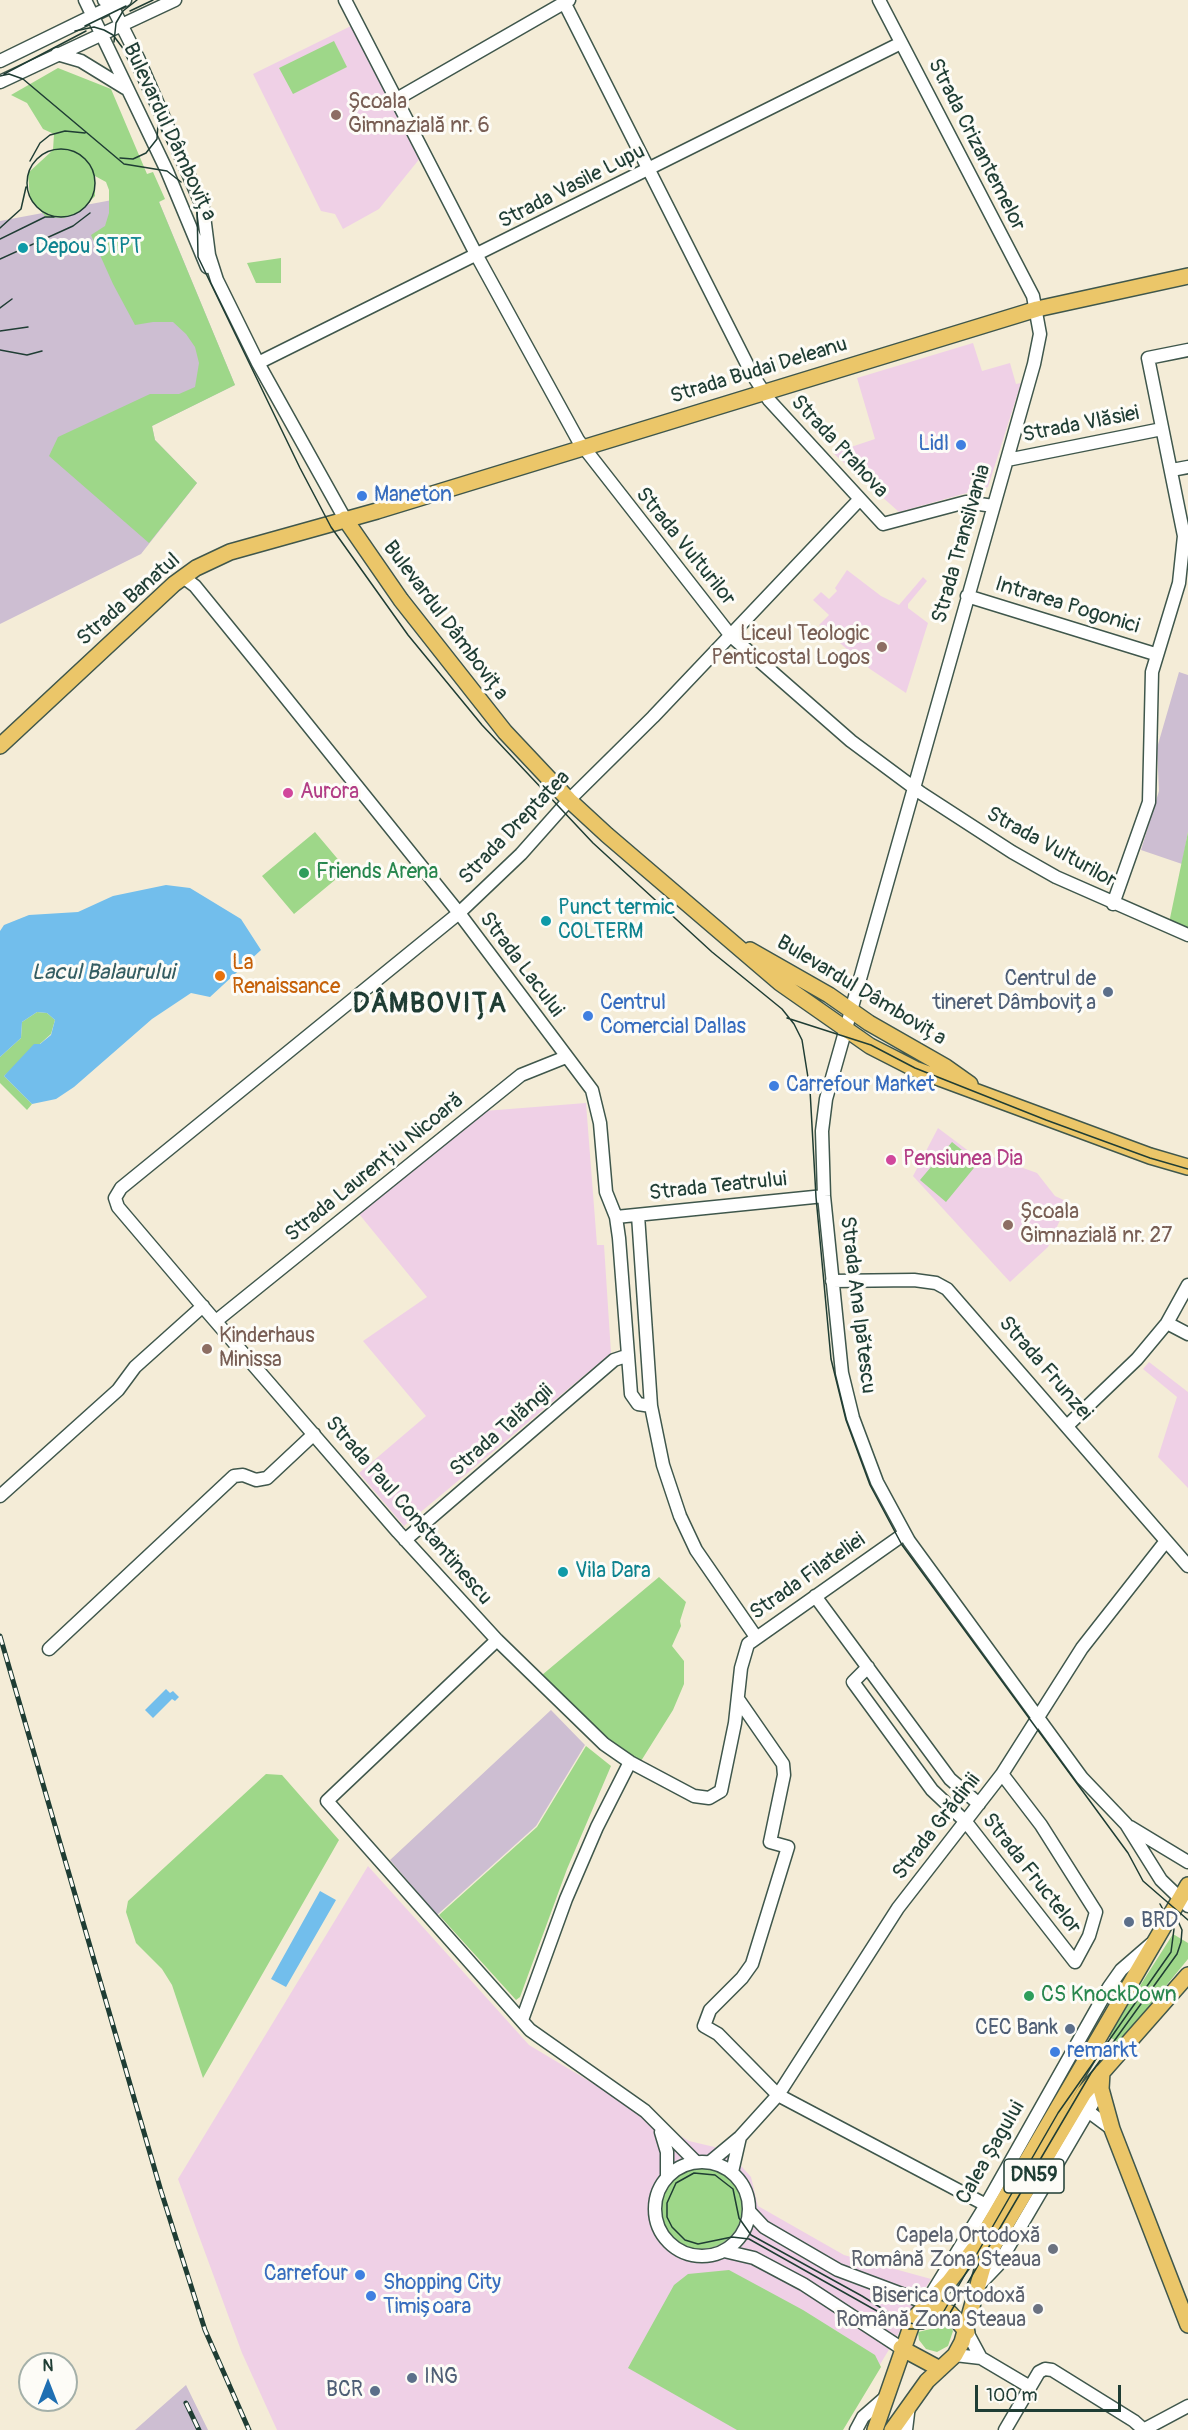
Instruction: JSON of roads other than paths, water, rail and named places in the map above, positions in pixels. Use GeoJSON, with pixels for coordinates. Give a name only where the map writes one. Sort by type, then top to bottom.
{"type":"FeatureCollection","features":[{"type":"Feature","properties":{"kind":"main road","name":"Strada Budai Deleanu"},"geometry":{"type":"LineString","coordinates":[[345,519],[1037,309],[1188,276]]}},
{"type":"Feature","properties":{"kind":"main road","name":"Strada Banatul"},"geometry":{"type":"LineString","coordinates":[[0,746],[183,576],[230,552],[345,519]]}},
{"type":"Feature","properties":{"kind":"main road","name":"Bulevardul Dâmbovița"},"geometry":{"type":"LineString","coordinates":[[345,519],[400,600],[480,704],[569,800],[716,930],[780,983],[870,1046],[915,1069],[1150,1156],[1188,1167]]}},
{"type":"Feature","properties":{"kind":"main road","name":"Bulevardul Dâmbovița"},"geometry":{"type":"LineString","coordinates":[[716,930],[829,994],[982,1092]]}},
{"type":"Feature","properties":{"kind":"main road","name":"DN59"},"geometry":{"type":"LineString","coordinates":[[1184,1902],[1188,1885]]}},
{"type":"Feature","properties":{"kind":"main road","name":"Calea Șagului"},"geometry":{"type":"LineString","coordinates":[[875,2430],[901,2348],[914,2318],[926,2303],[949,2282],[980,2241],[1157,1940],[1184,1902]]}},
{"type":"Feature","properties":{"kind":"main road","name":"DN59"},"geometry":{"type":"LineString","coordinates":[[892,2430],[909,2405],[955,2355],[967,2332],[983,2267],[1084,2093],[1188,1975]]}},
{"type":"Feature","properties":{"kind":"main road"},"geometry":{"type":"LineString","coordinates":[[1102,2072],[1101,2089],[1112,2129],[1188,2325]]}},
{"type":"Feature","properties":{"kind":"main road"},"geometry":{"type":"LineString","coordinates":[[926,2303],[950,2313],[967,2332]]}},
{"type":"Feature","properties":{"kind":"main road"},"geometry":{"type":"LineString","coordinates":[[901,2348],[940,2369]]}},
{"type":"Feature","properties":{"kind":"street","name":"Bulevardul Dâmbovița"},"geometry":{"type":"LineString","coordinates":[[85,0],[166,171],[205,265],[216,280],[258,363],[345,519]]}},
{"type":"Feature","properties":{"kind":"street"},"geometry":{"type":"LineString","coordinates":[[0,61],[92,16],[108,3],[125,0]]}},
{"type":"Feature","properties":{"kind":"street"},"geometry":{"type":"LineString","coordinates":[[0,82],[175,0]]}},
{"type":"Feature","properties":{"kind":"street","name":"Strada Vulturilor"},"geometry":{"type":"LineString","coordinates":[[345,0],[477,256],[582,447],[731,636],[851,741],[913,788],[1012,852],[1056,877],[1188,935]]}},
{"type":"Feature","properties":{"kind":"street","name":"Strada Crizantemelor"},"geometry":{"type":"LineString","coordinates":[[879,0],[1037,309]]}},
{"type":"Feature","properties":{"kind":"street"},"geometry":{"type":"LineString","coordinates":[[395,100],[565,1]]}},
{"type":"Feature","properties":{"kind":"street","name":"Strada Prahova"},"geometry":{"type":"LineString","coordinates":[[565,1],[648,171],[763,392],[883,524],[966,502],[993,506]]}},
{"type":"Feature","properties":{"kind":"street","name":"Bulevardul Dâmbovița"},"geometry":{"type":"LineString","coordinates":[[108,3],[122,26],[204,210],[209,255],[216,280]]}},
{"type":"Feature","properties":{"kind":"street","name":"Strada Vasile Lupu"},"geometry":{"type":"LineString","coordinates":[[258,363],[648,171],[901,43]]}},
{"type":"Feature","properties":{"kind":"street"},"geometry":{"type":"LineString","coordinates":[[57,54],[88,64],[127,89]]}},
{"type":"Feature","properties":{"kind":"street","name":"Strada Transilvania"},"geometry":{"type":"LineString","coordinates":[[913,788],[1039,344],[1037,309]]}},
{"type":"Feature","properties":{"kind":"street"},"geometry":{"type":"LineString","coordinates":[[1113,904],[1149,802],[1152,672],[1155,654],[1175,597],[1181,569],[1184,536],[1148,358],[1188,350]]}},
{"type":"Feature","properties":{"kind":"street","name":"Strada Vlăsiei"},"geometry":{"type":"LineString","coordinates":[[1007,460],[1162,429]]}},
{"type":"Feature","properties":{"kind":"street"},"geometry":{"type":"LineString","coordinates":[[1172,470],[1188,467]]}},
{"type":"Feature","properties":{"kind":"street","name":"Strada Dreptatea"},"geometry":{"type":"LineString","coordinates":[[116,1198],[121,1188],[459,913],[521,854],[569,800],[731,636],[859,500]]}},
{"type":"Feature","properties":{"kind":"street","name":"Strada Lacului"},"geometry":{"type":"LineString","coordinates":[[183,576],[195,586],[459,913],[587,1083],[597,1103],[606,1192],[616,1217],[626,1356],[634,1401],[651,1407]]}},
{"type":"Feature","properties":{"kind":"street","name":"Intrarea Pogonici"},"geometry":{"type":"LineString","coordinates":[[967,596],[1155,654]]}},
{"type":"Feature","properties":{"kind":"street","name":"Strada Ana Ipătescu"},"geometry":{"type":"LineString","coordinates":[[913,788],[823,1114],[824,1196],[842,1374],[853,1418],[877,1482],[904,1534],[1082,1778],[1126,1824],[1161,1880],[1184,1902]]}},
{"type":"Feature","properties":{"kind":"street","name":"Strada Laurențiu Nicoară"},"geometry":{"type":"LineString","coordinates":[[216,1321],[521,1076],[566,1057]]}},
{"type":"Feature","properties":{"kind":"street","name":"Strada Teatrului"},"geometry":{"type":"LineString","coordinates":[[616,1217],[824,1196]]}},
{"type":"Feature","properties":{"kind":"street","name":"Strada Paul Constantinescu"},"geometry":{"type":"LineString","coordinates":[[116,1198],[118,1207],[203,1306],[402,1536],[497,1640],[593,1735],[630,1762],[694,1796],[714,1797]]}},
{"type":"Feature","properties":{"kind":"street"},"geometry":{"type":"LineString","coordinates":[[638,1215],[651,1407],[663,1465],[680,1516],[696,1550],[756,1637]]}},
{"type":"Feature","properties":{"kind":"street","name":"Strada Frunzei"},"geometry":{"type":"LineString","coordinates":[[832,1281],[914,1280],[936,1283],[947,1289],[1068,1425],[1188,1566]]}},
{"type":"Feature","properties":{"kind":"street"},"geometry":{"type":"LineString","coordinates":[[1068,1425],[1137,1359],[1167,1323],[1188,1285]]}},
{"type":"Feature","properties":{"kind":"street"},"geometry":{"type":"LineString","coordinates":[[0,1496],[118,1390],[135,1367],[203,1306]]}},
{"type":"Feature","properties":{"kind":"street"},"geometry":{"type":"LineString","coordinates":[[1167,1323],[1188,1335]]}},
{"type":"Feature","properties":{"kind":"street","name":"Strada Talăngii"},"geometry":{"type":"LineString","coordinates":[[402,1536],[614,1360],[626,1356]]}},
{"type":"Feature","properties":{"kind":"street"},"geometry":{"type":"LineString","coordinates":[[49,1649],[234,1476],[243,1475],[256,1480],[267,1478],[314,1434]]}},
{"type":"Feature","properties":{"kind":"street","name":"Strada Filateliei"},"geometry":{"type":"LineString","coordinates":[[714,1797],[721,1791],[723,1784],[744,1653],[756,1637],[904,1534]]}},
{"type":"Feature","properties":{"kind":"street","name":"Strada Grădinii"},"geometry":{"type":"LineString","coordinates":[[710,2162],[740,2137],[778,2095],[898,1908],[1002,1774],[1082,1648],[1166,1541]]}},
{"type":"Feature","properties":{"kind":"street","name":"Strada Fructelor"},"geometry":{"type":"LineString","coordinates":[[816,1596],[950,1779],[979,1804]]}},
{"type":"Feature","properties":{"kind":"street"},"geometry":{"type":"LineString","coordinates":[[497,1640],[327,1801],[522,2020],[540,2037],[645,2111],[696,2162]]}},
{"type":"Feature","properties":{"kind":"street","name":"Strada Fructelor"},"geometry":{"type":"LineString","coordinates":[[868,1667],[853,1682],[932,1790],[966,1822],[1075,1962],[1089,1936],[1096,1912],[1041,1825],[1002,1774]]}},
{"type":"Feature","properties":{"kind":"street"},"geometry":{"type":"LineString","coordinates":[[738,1699],[783,1764],[784,1775],[770,1842],[788,1847],[752,1964],[742,1978],[710,2010],[704,2026],[718,2034],[778,2095],[986,2205]]}},
{"type":"Feature","properties":{"kind":"street"},"geometry":{"type":"LineString","coordinates":[[522,2020],[566,1899],[597,1827],[630,1762]]}},
{"type":"Feature","properties":{"kind":"street","name":"Strada Ana Ipătescu"},"geometry":{"type":"LineString","coordinates":[[1126,1824],[1188,1862]]}},
{"type":"Feature","properties":{"kind":"street","name":"Calea Șagului"},"geometry":{"type":"LineString","coordinates":[[926,2303],[986,2205],[1109,1987],[1121,1970],[1157,1940]]}},
{"type":"Feature","properties":{"kind":"street"},"geometry":{"type":"LineString","coordinates":[[978,2286],[999,2265],[1101,2089]]}},
{"type":"Feature","properties":{"kind":"street"},"geometry":{"type":"LineString","coordinates":[[1089,2112],[1112,2129]]}},
{"type":"Feature","properties":{"kind":"street"},"geometry":{"type":"LineString","coordinates":[[660,2128],[667,2152],[667,2176],[655,2201],[655,2217],[661,2233],[676,2249],[686,2254],[711,2256],[734,2244],[745,2230],[750,2212],[746,2190],[732,2172],[710,2162],[696,2162],[680,2166],[667,2176]]}},
{"type":"Feature","properties":{"kind":"street","name":"Strada Grădinii"},"geometry":{"type":"LineString","coordinates":[[732,2172],[740,2137]]}},
{"type":"Feature","properties":{"kind":"street"},"geometry":{"type":"LineString","coordinates":[[750,2212],[764,2227],[838,2270],[926,2303]]}},
{"type":"Feature","properties":{"kind":"street"},"geometry":{"type":"LineString","coordinates":[[724,2251],[754,2258],[803,2284],[901,2348]]}},
{"type":"Feature","properties":{"kind":"street"},"geometry":{"type":"LineString","coordinates":[[967,2332],[981,2358]]}},
{"type":"Feature","properties":{"kind":"street"},"geometry":{"type":"LineString","coordinates":[[955,2355],[981,2358],[1030,2387]]}},
{"type":"Feature","properties":{"kind":"street"},"geometry":{"type":"LineString","coordinates":[[1005,2430],[1039,2372],[1045,2369],[1052,2370],[1134,2421],[1144,2430],[1188,2406]]}},
{"type":"Feature","properties":{"kind":"street"},"geometry":{"type":"LineString","coordinates":[[856,2430],[863,2418],[887,2396]]}},
{"type":"Feature","properties":{"kind":"street"},"geometry":{"type":"LineString","coordinates":[[906,2430],[909,2405]]}},
{"type":"Feature","properties":{"kind":"water","name":"Lacul Balaurului"},"geometry":{"type":"Polygon","coordinates":[[[166,885],[190,888],[241,919],[261,950],[210,997],[191,993],[152,1019],[74,1087],[56,1099],[32,1104],[4,1076],[34,1044],[40,1044],[51,1035],[55,1020],[47,1013],[37,1012],[22,1022],[21,1038],[0,1057],[0,931],[4,925],[29,915],[78,912],[113,896],[166,885]]]}},
{"type":"Feature","properties":{"kind":"water"},"geometry":{"type":"Polygon","coordinates":[[[166,1689],[170,1693],[173,1691],[179,1697],[175,1701],[172,1699],[153,1718],[145,1710],[166,1689]]]}},
{"type":"Feature","properties":{"kind":"water"},"geometry":{"type":"Polygon","coordinates":[[[320,1891],[336,1900],[286,1987],[271,1979],[320,1891]]]}},
{"type":"Feature","properties":{"kind":"tram line"},"geometry":{"type":"LineString","coordinates":[[114,42],[116,23],[123,11],[137,0]]}},
{"type":"Feature","properties":{"kind":"tram line"},"geometry":{"type":"LineString","coordinates":[[130,11],[153,0]]}},
{"type":"Feature","properties":{"kind":"tram line"},"geometry":{"type":"LineString","coordinates":[[85,26],[126,6]]}},
{"type":"Feature","properties":{"kind":"tram line"},"geometry":{"type":"LineString","coordinates":[[75,31],[94,27],[104,30],[113,35],[122,47],[197,205],[198,257],[300,468],[331,527],[408,635],[482,725],[593,843],[712,952],[782,1009],[794,1024],[802,1040],[810,1090],[816,1197],[831,1359],[846,1420],[870,1485],[902,1545],[1128,1853],[1143,1881],[1188,1920]]}},
{"type":"Feature","properties":{"kind":"tram line"},"geometry":{"type":"LineString","coordinates":[[4,74],[86,31]]}},
{"type":"Feature","properties":{"kind":"tram line"},"geometry":{"type":"LineString","coordinates":[[0,76],[9,74],[23,79],[124,164],[167,171],[181,182]]}},
{"type":"Feature","properties":{"kind":"tram line"},"geometry":{"type":"LineString","coordinates":[[120,158],[133,159],[146,153],[157,139],[158,124]]}},
{"type":"Feature","properties":{"kind":"tram line"},"geometry":{"type":"LineString","coordinates":[[30,161],[40,143],[50,135],[65,131],[85,133]]}},
{"type":"Feature","properties":{"kind":"tram line"},"geometry":{"type":"LineString","coordinates":[[54,149],[68,149],[80,154],[90,164],[95,183],[90,202],[80,212],[68,217],[54,217],[42,212],[32,202],[27,190],[27,176],[32,164],[42,154],[54,149]]}},
{"type":"Feature","properties":{"kind":"tram line"},"geometry":{"type":"LineString","coordinates":[[0,228],[21,209],[26,187]]}},
{"type":"Feature","properties":{"kind":"tram line"},"geometry":{"type":"LineString","coordinates":[[0,259],[73,226],[90,213]]}},
{"type":"Feature","properties":{"kind":"tram line"},"geometry":{"type":"LineString","coordinates":[[0,239],[45,217],[54,217]]}},
{"type":"Feature","properties":{"kind":"tram line"},"geometry":{"type":"LineString","coordinates":[[0,308],[12,299]]}},
{"type":"Feature","properties":{"kind":"tram line"},"geometry":{"type":"LineString","coordinates":[[0,331],[28,327]]}},
{"type":"Feature","properties":{"kind":"tram line"},"geometry":{"type":"LineString","coordinates":[[0,350],[27,355],[42,351]]}},
{"type":"Feature","properties":{"kind":"tram line"},"geometry":{"type":"LineString","coordinates":[[787,1018],[871,1045],[915,1068],[1046,1120],[1150,1158],[1188,1169]]}},
{"type":"Feature","properties":{"kind":"tram line"},"geometry":{"type":"LineString","coordinates":[[1160,1904],[1174,1929],[1171,1952],[1058,2113],[940,2318],[918,2325],[902,2321],[862,2296],[751,2235],[739,2218],[733,2189],[715,2175],[694,2173],[676,2183],[667,2203],[667,2217],[672,2227],[685,2240],[698,2244],[732,2237],[749,2239],[909,2329],[923,2329],[943,2321],[950,2313],[1091,2073],[1177,1954],[1182,1930],[1173,1910]]}},
{"type":"Feature","properties":{"kind":"railway"},"geometry":{"type":"LineString","coordinates":[[0,1636],[161,2191],[205,2330],[249,2430]]}},
{"type":"Feature","properties":{"kind":"railway"},"geometry":{"type":"LineString","coordinates":[[186,2403],[199,2430]]}},
{"type":"Feature","properties":{"kind":"place","name":"Școala Gimnazială nr. 6"},"geometry":{"type":"Point","coordinates":[336,115]}},
{"type":"Feature","properties":{"kind":"place","name":"Depou STPT"},"geometry":{"type":"Point","coordinates":[23,248]}},
{"type":"Feature","properties":{"kind":"place","name":"Lidl"},"geometry":{"type":"Point","coordinates":[961,445]}},
{"type":"Feature","properties":{"kind":"place","name":"Maneton"},"geometry":{"type":"Point","coordinates":[362,496]}},
{"type":"Feature","properties":{"kind":"place","name":"Liceul Teologic Penticostal Logos"},"geometry":{"type":"Point","coordinates":[882,647]}},
{"type":"Feature","properties":{"kind":"place","name":"Aurora"},"geometry":{"type":"Point","coordinates":[288,793]}},
{"type":"Feature","properties":{"kind":"place","name":"Friends Arena"},"geometry":{"type":"Point","coordinates":[304,873]}},
{"type":"Feature","properties":{"kind":"place","name":"Punct termic COLTERM"},"geometry":{"type":"Point","coordinates":[546,921]}},
{"type":"Feature","properties":{"kind":"place","name":"La Renaissance"},"geometry":{"type":"Point","coordinates":[220,976]}},
{"type":"Feature","properties":{"kind":"place","name":"Centrul de tineret Dâmbovița"},"geometry":{"type":"Point","coordinates":[1108,992]}},
{"type":"Feature","properties":{"kind":"place","name":"Centrul Comercial Dallas"},"geometry":{"type":"Point","coordinates":[588,1016]}},
{"type":"Feature","properties":{"kind":"place","name":"Carrefour Market"},"geometry":{"type":"Point","coordinates":[774,1086]}},
{"type":"Feature","properties":{"kind":"place","name":"Pensiunea Dia"},"geometry":{"type":"Point","coordinates":[891,1160]}},
{"type":"Feature","properties":{"kind":"place","name":"Școala Gimnazială nr. 27"},"geometry":{"type":"Point","coordinates":[1008,1225]}},
{"type":"Feature","properties":{"kind":"place","name":"Kinderhaus Minissa"},"geometry":{"type":"Point","coordinates":[207,1349]}},
{"type":"Feature","properties":{"kind":"place","name":"Vila Dara"},"geometry":{"type":"Point","coordinates":[563,1572]}},
{"type":"Feature","properties":{"kind":"place","name":"BRD"},"geometry":{"type":"Point","coordinates":[1129,1922]}},
{"type":"Feature","properties":{"kind":"place","name":"CS KnockDown"},"geometry":{"type":"Point","coordinates":[1029,1996]}},
{"type":"Feature","properties":{"kind":"place","name":"CEC Bank"},"geometry":{"type":"Point","coordinates":[1070,2029]}},
{"type":"Feature","properties":{"kind":"place","name":"remarkt"},"geometry":{"type":"Point","coordinates":[1055,2052]}},
{"type":"Feature","properties":{"kind":"place","name":"Capela Ortodoxă Română Zona Steaua"},"geometry":{"type":"Point","coordinates":[1053,2249]}},
{"type":"Feature","properties":{"kind":"place","name":"Carrefour"},"geometry":{"type":"Point","coordinates":[360,2275]}},
{"type":"Feature","properties":{"kind":"place","name":"Shopping City Timișoara"},"geometry":{"type":"Point","coordinates":[371,2296]}},
{"type":"Feature","properties":{"kind":"place","name":"Biserica Ortodoxă Română Zona Steaua"},"geometry":{"type":"Point","coordinates":[1038,2309]}},
{"type":"Feature","properties":{"kind":"place","name":"ING"},"geometry":{"type":"Point","coordinates":[412,2378]}},
{"type":"Feature","properties":{"kind":"place","name":"BCR"},"geometry":{"type":"Point","coordinates":[375,2391]}},
{"type":"Feature","properties":{"kind":"district","name":"DÂMBOVIȚA"},"geometry":{"type":"Point","coordinates":[430,1005]}}]}
